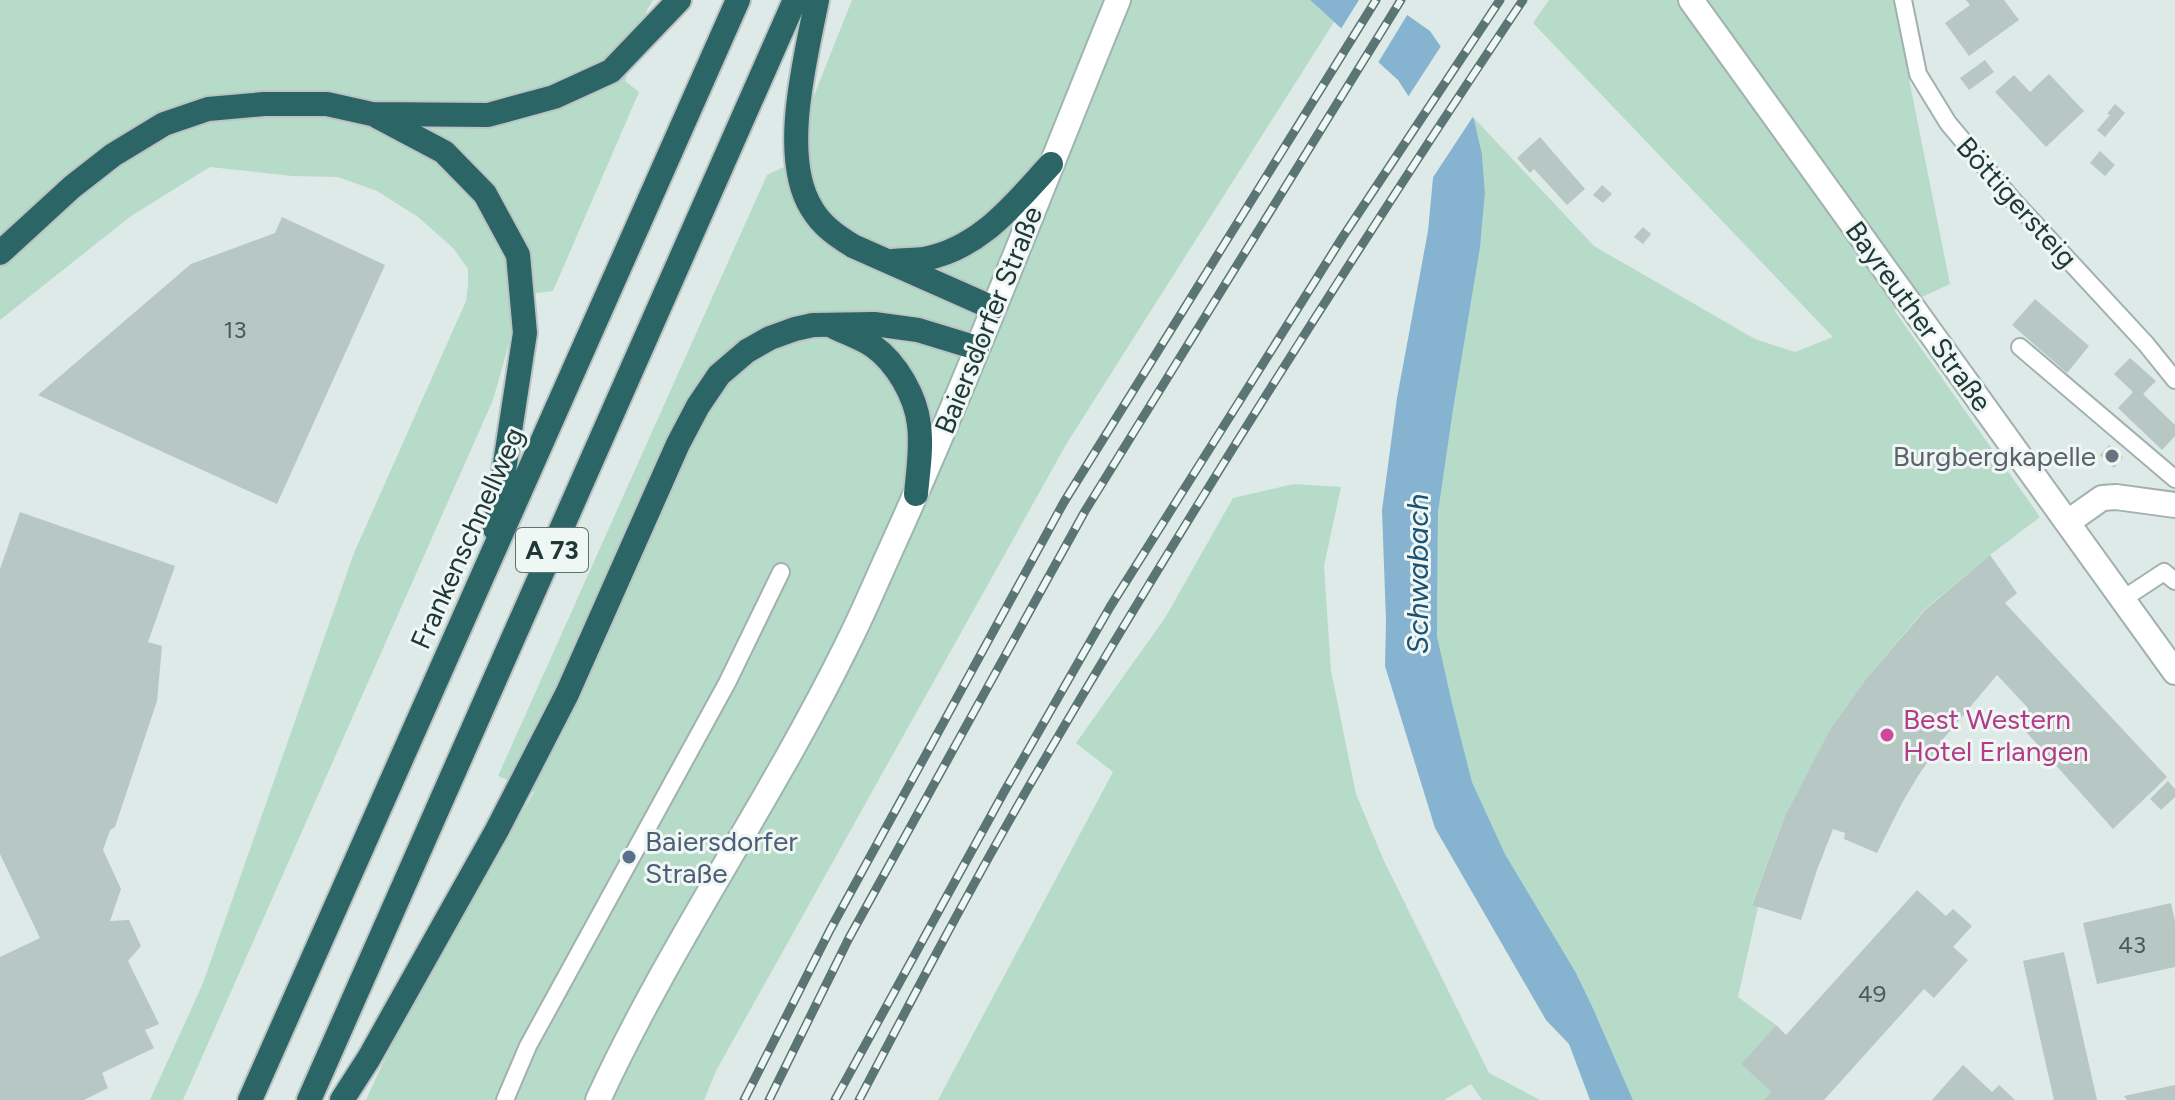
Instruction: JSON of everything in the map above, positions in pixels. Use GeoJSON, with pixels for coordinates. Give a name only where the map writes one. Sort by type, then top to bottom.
{"type":"FeatureCollection","features":[{"type":"Feature","properties":{"kind":"highway"},"geometry":{"type":"LineString","coordinates":[[0,253],[72,187],[113,155],[164,124],[208,109],[264,104],[327,104],[372,114],[488,115],[554,97],[611,71],[679,0]]}},
{"type":"Feature","properties":{"kind":"highway","name":"Frankenschnellweg"},"geometry":{"type":"LineString","coordinates":[[250,1100],[738,0]]}},
{"type":"Feature","properties":{"kind":"highway","name":"A 73"},"geometry":{"type":"LineString","coordinates":[[309,1100],[795,0]]}},
{"type":"Feature","properties":{"kind":"highway"},"geometry":{"type":"LineString","coordinates":[[817,0],[799,94],[797,144],[800,178],[811,208],[832,233],[853,246],[993,308]]}},
{"type":"Feature","properties":{"kind":"highway"},"geometry":{"type":"LineString","coordinates":[[372,114],[444,152],[485,194],[518,255],[525,333],[491,560]]}},
{"type":"Feature","properties":{"kind":"highway"},"geometry":{"type":"LineString","coordinates":[[887,261],[924,259],[979,237],[1003,217],[1051,164]]}},
{"type":"Feature","properties":{"kind":"highway"},"geometry":{"type":"LineString","coordinates":[[342,1100],[369,1058],[497,830],[567,694],[678,444],[719,375],[747,351],[770,338],[813,325],[874,324],[918,330],[977,348]]}},
{"type":"Feature","properties":{"kind":"highway"},"geometry":{"type":"LineString","coordinates":[[832,326],[873,346],[895,367],[910,393],[919,423],[920,459],[916,494]]}},
{"type":"Feature","properties":{"kind":"main road","name":"Baiersdorfer Straße"},"geometry":{"type":"LineString","coordinates":[[598,1100],[647,1003],[774,784],[847,645],[916,494],[1118,0]]}},
{"type":"Feature","properties":{"kind":"main road","name":"Bayreuther Straße"},"geometry":{"type":"LineString","coordinates":[[1691,0],[2175,672]]}},
{"type":"Feature","properties":{"kind":"main road"},"geometry":{"type":"LineString","coordinates":[[2068,522],[2102,498],[2175,505]]}},
{"type":"Feature","properties":{"kind":"lane","name":"Böttigersteig"},"geometry":{"type":"LineString","coordinates":[[1903,0],[1918,74],[1948,123],[2011,198],[2146,344],[2175,380]]}},
{"type":"Feature","properties":{"kind":"lane"},"geometry":{"type":"LineString","coordinates":[[2020,347],[2175,479]]}},
{"type":"Feature","properties":{"kind":"lane"},"geometry":{"type":"LineString","coordinates":[[505,1100],[528,1046],[727,683],[781,572]]}},
{"type":"Feature","properties":{"kind":"lane"},"geometry":{"type":"LineString","coordinates":[[2123,599],[2164,572],[2175,581]]}},
{"type":"Feature","properties":{"kind":"green space"},"geometry":{"type":"Polygon","coordinates":[[[0,0],[653,0],[647,10],[625,81],[639,92],[553,291],[514,296],[510,340],[493,400],[183,1100],[150,1100],[203,983],[354,553],[466,301],[468,269],[454,249],[418,217],[377,191],[338,177],[292,176],[210,167],[131,216],[0,320],[0,0]]]}},
{"type":"Feature","properties":{"kind":"green space"},"geometry":{"type":"Polygon","coordinates":[[[852,0],[1310,0],[1334,22],[1067,443],[716,1071],[704,1100],[366,1100],[424,982],[534,792],[498,776],[767,175],[786,166],[852,0]]]}},
{"type":"Feature","properties":{"kind":"green space"},"geometry":{"type":"Polygon","coordinates":[[[1549,0],[1899,0],[1907,69],[1950,284],[1894,310],[2040,517],[1924,610],[1866,679],[1829,731],[1785,816],[1752,904],[1758,907],[1738,997],[1776,1025],[1741,1064],[1771,1092],[1764,1100],[1633,1100],[1576,973],[1505,854],[1472,782],[1437,636],[1438,513],[1480,248],[1485,193],[1482,154],[1473,117],[1594,246],[1755,339],[1795,352],[1833,337],[1533,23],[1549,0]]]}},
{"type":"Feature","properties":{"kind":"green space"},"geometry":{"type":"Polygon","coordinates":[[[1294,484],[1341,487],[1324,566],[1331,671],[1356,794],[1384,861],[1489,1073],[1540,1100],[1482,1100],[1471,1084],[1444,1100],[938,1100],[1113,772],[1076,743],[1165,618],[1233,498],[1294,484]]]}},
{"type":"Feature","properties":{"kind":"water","name":"Schwabach"},"geometry":{"type":"Polygon","coordinates":[[[1310,0],[1386,0],[1430,31],[1459,73],[1474,120],[1482,154],[1485,193],[1480,248],[1438,513],[1437,636],[1472,782],[1505,854],[1576,973],[1633,1100],[1590,1100],[1569,1044],[1546,1020],[1435,828],[1385,666],[1382,510],[1397,398],[1428,231],[1433,178],[1422,117],[1398,80],[1310,0]]]}},
{"type":"Feature","properties":{"kind":"pier"},"geometry":{"type":"Polygon","coordinates":[[[1359,0],[1393,0],[1409,12],[1376,66],[1339,32],[1359,0]]]}},
{"type":"Feature","properties":{"kind":"pier"},"geometry":{"type":"Polygon","coordinates":[[[1443,43],[1463,71],[1476,112],[1428,185],[1418,118],[1406,100],[1443,43]]]}},
{"type":"Feature","properties":{"kind":"building"},"geometry":{"type":"Polygon","coordinates":[[[1966,0],[2004,0],[2019,20],[1969,56],[1945,23],[1970,5],[1966,0]]]}},
{"type":"Feature","properties":{"kind":"building"},"geometry":{"type":"Polygon","coordinates":[[[1985,60],[1994,72],[1969,90],[1960,78],[1985,60]]]}},
{"type":"Feature","properties":{"kind":"building"},"geometry":{"type":"Polygon","coordinates":[[[2049,74],[2084,111],[2046,147],[1995,92],[2014,75],[2030,92],[2049,74]]]}},
{"type":"Feature","properties":{"kind":"building"},"geometry":{"type":"Polygon","coordinates":[[[2115,104],[2125,113],[2105,137],[2097,130],[2115,104]]]}},
{"type":"Feature","properties":{"kind":"building"},"geometry":{"type":"Polygon","coordinates":[[[1540,137],[1585,189],[1567,205],[1534,169],[1530,173],[1517,158],[1540,137]]]}},
{"type":"Feature","properties":{"kind":"building"},"geometry":{"type":"Polygon","coordinates":[[[2100,151],[2115,165],[2105,176],[2090,163],[2100,151]]]}},
{"type":"Feature","properties":{"kind":"building"},"geometry":{"type":"Polygon","coordinates":[[[1602,185],[1612,194],[1603,203],[1593,195],[1602,185]]]}},
{"type":"Feature","properties":{"kind":"building"},"geometry":{"type":"Polygon","coordinates":[[[282,217],[385,265],[277,504],[38,395],[191,264],[275,233],[282,217]]]}},
{"type":"Feature","properties":{"kind":"building"},"geometry":{"type":"Polygon","coordinates":[[[1643,227],[1651,234],[1643,244],[1634,237],[1643,227]]]}},
{"type":"Feature","properties":{"kind":"building"},"geometry":{"type":"Polygon","coordinates":[[[2035,299],[2089,346],[2067,373],[2012,325],[2035,299]]]}},
{"type":"Feature","properties":{"kind":"building"},"geometry":{"type":"Polygon","coordinates":[[[2130,358],[2156,381],[2143,394],[2175,425],[2175,436],[2162,450],[2118,408],[2133,392],[2114,374],[2130,358]]]}},
{"type":"Feature","properties":{"kind":"building","name":"Burgbergkapelle"},"geometry":{"type":"Polygon","coordinates":[[[2109,445],[2123,457],[2114,468],[2100,455],[2109,445]]]}},
{"type":"Feature","properties":{"kind":"building"},"geometry":{"type":"Polygon","coordinates":[[[20,512],[175,566],[148,642],[162,646],[157,701],[115,827],[110,830],[103,850],[121,889],[110,921],[129,920],[141,946],[128,961],[159,1024],[145,1030],[154,1048],[102,1073],[108,1088],[84,1100],[0,1100],[0,957],[40,938],[0,854],[0,569],[20,512]]]}},
{"type":"Feature","properties":{"kind":"building","name":"Best Western Hotel Erlangen"},"geometry":{"type":"Polygon","coordinates":[[[1990,555],[2017,593],[2005,603],[2167,777],[2113,829],[2018,723],[2028,708],[1997,675],[1944,738],[1918,776],[1877,853],[1844,839],[1845,833],[1833,829],[1801,920],[1752,905],[1785,816],[1829,731],[1866,679],[1925,610],[1990,555]]]}},
{"type":"Feature","properties":{"kind":"building"},"geometry":{"type":"Polygon","coordinates":[[[2168,781],[2175,789],[2175,797],[2161,810],[2150,799],[2168,781]]]}},
{"type":"Feature","properties":{"kind":"building"},"geometry":{"type":"Polygon","coordinates":[[[1917,890],[1946,916],[1953,909],[1972,926],[1953,947],[1968,960],[1934,998],[1924,989],[1824,1100],[1764,1100],[1771,1092],[1741,1064],[1776,1025],[1786,1035],[1917,890]]]}},
{"type":"Feature","properties":{"kind":"building"},"geometry":{"type":"Polygon","coordinates":[[[2171,903],[2175,922],[2175,967],[2097,984],[2083,923],[2171,903]]]}},
{"type":"Feature","properties":{"kind":"building"},"geometry":{"type":"Polygon","coordinates":[[[2064,952],[2097,1100],[2054,1100],[2042,1047],[2023,961],[2064,952]]]}},
{"type":"Feature","properties":{"kind":"building"},"geometry":{"type":"Polygon","coordinates":[[[1963,1065],[1992,1092],[1999,1085],[2015,1100],[1932,1100],[1963,1065]]]}},
{"type":"Feature","properties":{"kind":"building"},"geometry":{"type":"Polygon","coordinates":[[[2175,1085],[2175,1100],[2127,1100],[2124,1096],[2175,1085]]]}},
{"type":"Feature","properties":{"kind":"railway"},"geometry":{"type":"LineString","coordinates":[[744,1100],[830,930],[1064,502],[1376,0]]}},
{"type":"Feature","properties":{"kind":"railway"},"geometry":{"type":"LineString","coordinates":[[769,1100],[849,938],[1085,511],[1401,0]]}},
{"type":"Feature","properties":{"kind":"railway"},"geometry":{"type":"LineString","coordinates":[[835,1100],[1004,792],[1110,607],[1342,238],[1500,0]]}},
{"type":"Feature","properties":{"kind":"railway"},"geometry":{"type":"LineString","coordinates":[[859,1100],[1003,831],[1084,692],[1330,294],[1523,0]]}},
{"type":"Feature","properties":{"kind":"place","name":"Burgbergkapelle"},"geometry":{"type":"Point","coordinates":[2112,456]}},
{"type":"Feature","properties":{"kind":"place","name":"Best Western Hotel Erlangen"},"geometry":{"type":"Point","coordinates":[1887,735]}},
{"type":"Feature","properties":{"kind":"place","name":"Baiersdorfer Straße"},"geometry":{"type":"Point","coordinates":[629,857]}}]}
